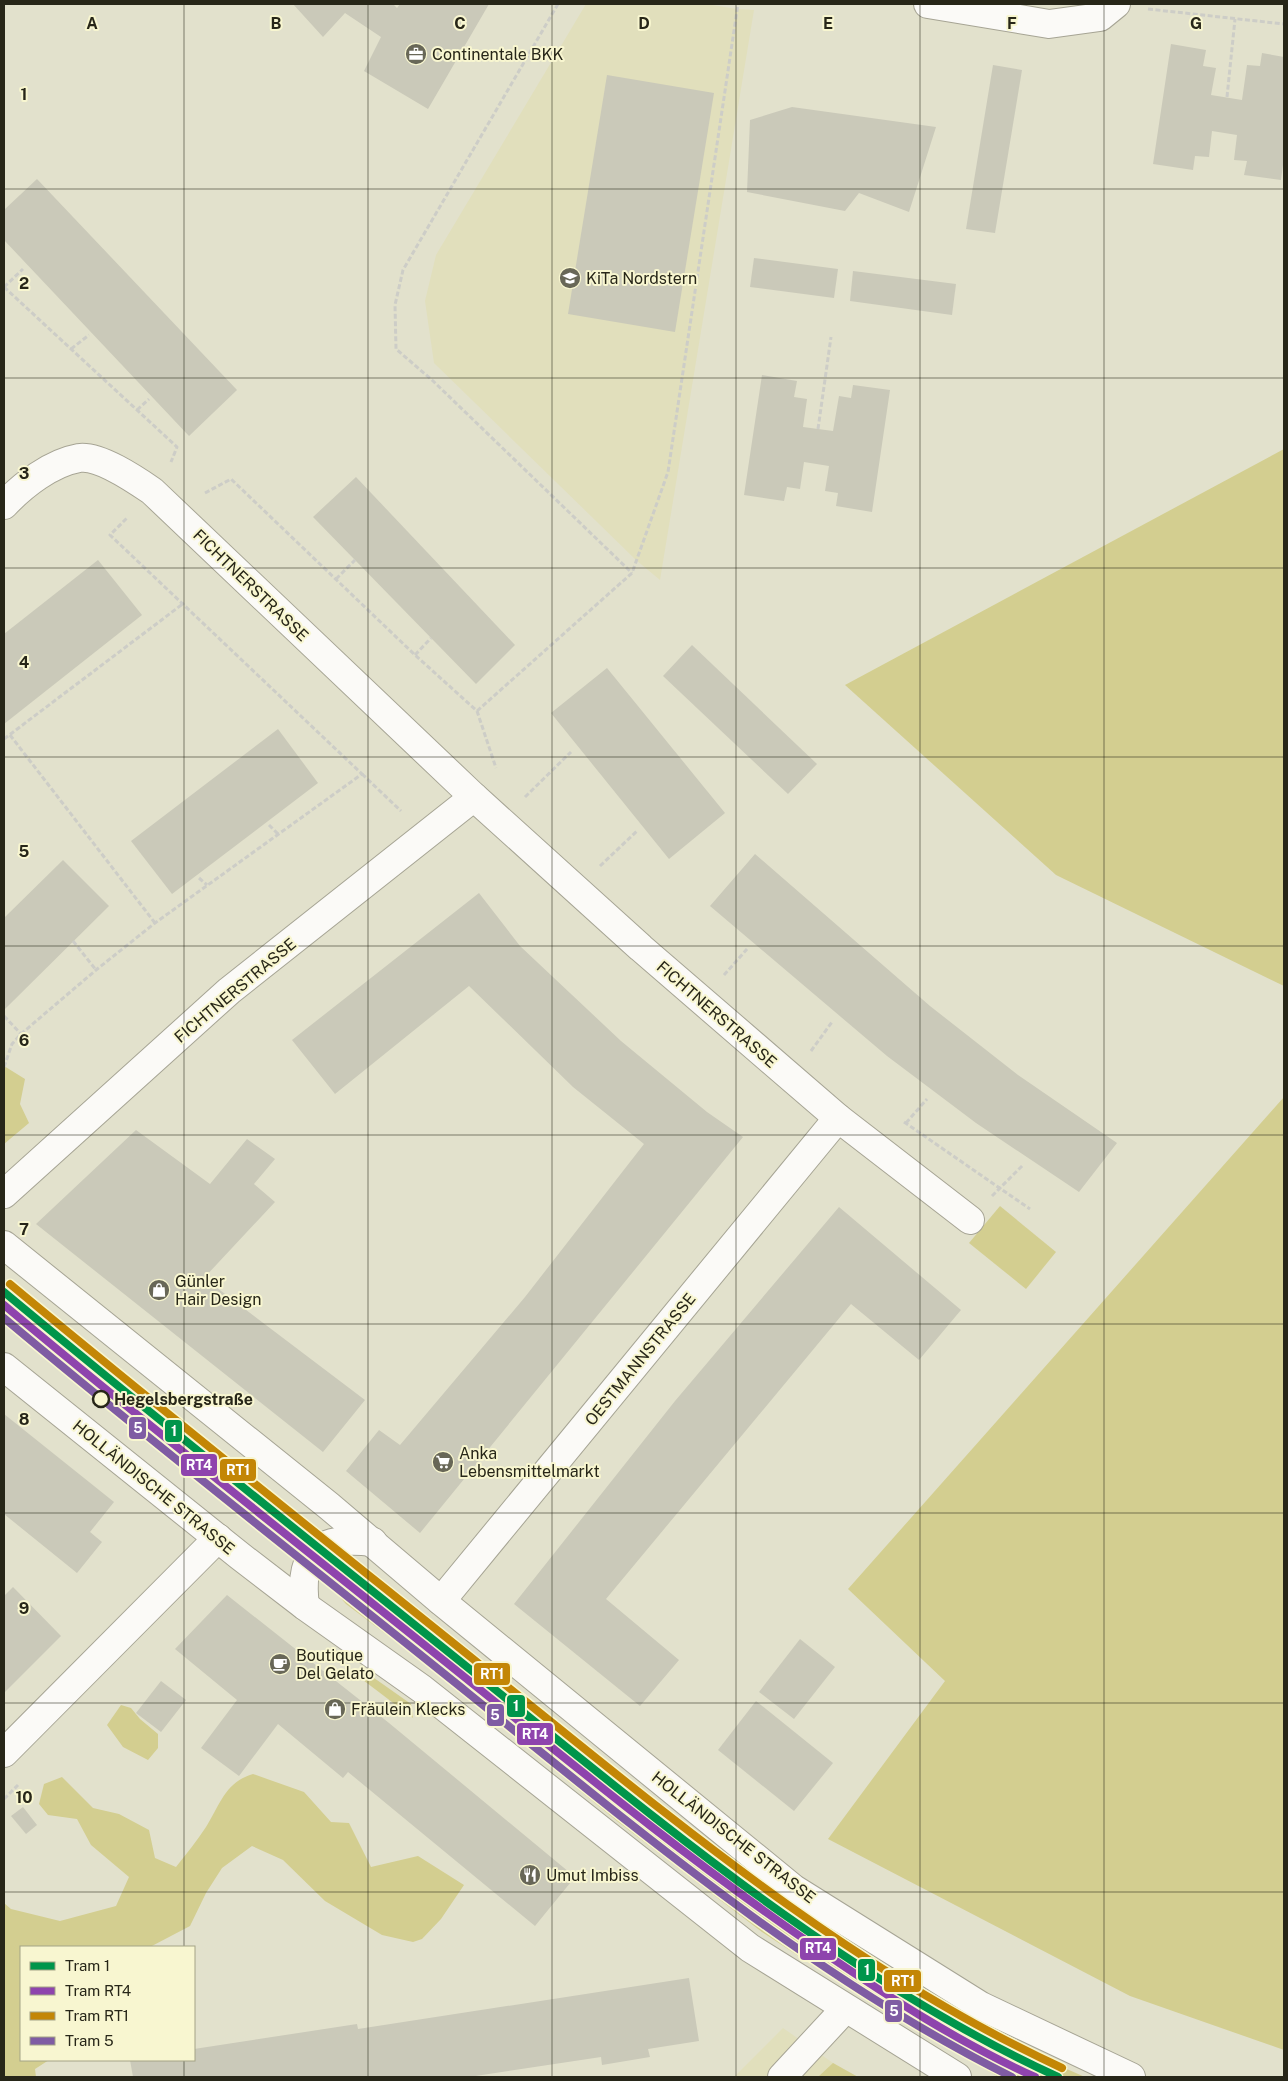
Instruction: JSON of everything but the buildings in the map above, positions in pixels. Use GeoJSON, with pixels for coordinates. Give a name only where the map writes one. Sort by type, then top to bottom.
{"type":"FeatureCollection","features":[{"type":"Feature","properties":{"kind":"street"},"geometry":{"type":"LineString","coordinates":[[928,4],[1049,24],[1100,17],[1115,5]]}},
{"type":"Feature","properties":{"kind":"street","name":"FICHTNERSTRASSE"},"geometry":{"type":"LineString","coordinates":[[4,504],[20,489],[48,470],[80,458],[115,467],[152,491],[474,797],[640,948],[838,1118],[970,1220]]}},
{"type":"Feature","properties":{"kind":"street","name":"FICHTNERSTRASSE"},"geometry":{"type":"LineString","coordinates":[[4,1194],[229,991],[474,797]]}},
{"type":"Feature","properties":{"kind":"street","name":"OESTMANNSTRASSE"},"geometry":{"type":"LineString","coordinates":[[441,1601],[838,1118]]}},
{"type":"Feature","properties":{"kind":"street","name":"HOLLÄNDISCHE STRASSE"},"geometry":{"type":"LineString","coordinates":[[4,1245],[373,1542],[441,1601],[794,1889],[981,2006],[1131,2077]]}},
{"type":"Feature","properties":{"kind":"street","name":"HOLLÄNDISCHE STRASSE"},"geometry":{"type":"LineString","coordinates":[[4,1367],[305,1606],[422,1690],[750,1948],[845,2009],[957,2077]]}},
{"type":"Feature","properties":{"kind":"street"},"geometry":{"type":"LineString","coordinates":[[4,1753],[218,1538]]}},
{"type":"Feature","properties":{"kind":"street"},"geometry":{"type":"LineString","coordinates":[[305,1606],[304,1572],[314,1553],[326,1544],[338,1540],[373,1542]]}},
{"type":"Feature","properties":{"kind":"street"},"geometry":{"type":"LineString","coordinates":[[782,2077],[845,2009]]}},
{"type":"Feature","properties":{"kind":"path"},"geometry":{"type":"LineString","coordinates":[[558,4],[403,270],[395,306],[396,349],[432,380],[632,573]]}},
{"type":"Feature","properties":{"kind":"path"},"geometry":{"type":"LineString","coordinates":[[478,711],[632,573],[668,472],[738,4]]}},
{"type":"Feature","properties":{"kind":"path"},"geometry":{"type":"LineString","coordinates":[[1115,5],[1284,24]]}},
{"type":"Feature","properties":{"kind":"path"},"geometry":{"type":"LineString","coordinates":[[1227,97],[1235,19]]}},
{"type":"Feature","properties":{"kind":"path"},"geometry":{"type":"LineString","coordinates":[[23,269],[4,287],[177,448],[168,470]]}},
{"type":"Feature","properties":{"kind":"path"},"geometry":{"type":"LineString","coordinates":[[71,349],[89,336]]}},
{"type":"Feature","properties":{"kind":"path"},"geometry":{"type":"LineString","coordinates":[[818,429],[831,337]]}},
{"type":"Feature","properties":{"kind":"path"},"geometry":{"type":"LineString","coordinates":[[137,410],[149,398]]}},
{"type":"Feature","properties":{"kind":"path"},"geometry":{"type":"LineString","coordinates":[[202,495],[231,478],[415,655],[478,711],[498,774]]}},
{"type":"Feature","properties":{"kind":"path"},"geometry":{"type":"LineString","coordinates":[[110,535],[184,603],[426,836]]}},
{"type":"Feature","properties":{"kind":"path"},"geometry":{"type":"LineString","coordinates":[[336,579],[355,560]]}},
{"type":"Feature","properties":{"kind":"path"},"geometry":{"type":"LineString","coordinates":[[4,739],[184,603]]}},
{"type":"Feature","properties":{"kind":"path"},"geometry":{"type":"LineString","coordinates":[[415,655],[431,638]]}},
{"type":"Feature","properties":{"kind":"path"},"geometry":{"type":"LineString","coordinates":[[10,735],[155,923]]}},
{"type":"Feature","properties":{"kind":"path"},"geometry":{"type":"LineString","coordinates":[[521,801],[571,752]]}},
{"type":"Feature","properties":{"kind":"path"},"geometry":{"type":"LineString","coordinates":[[4,1067],[12,1044],[21,1034],[96,970],[155,923],[362,774]]}},
{"type":"Feature","properties":{"kind":"path"},"geometry":{"type":"LineString","coordinates":[[269,824],[278,834]]}},
{"type":"Feature","properties":{"kind":"path"},"geometry":{"type":"LineString","coordinates":[[591,862],[598,869],[637,831]]}},
{"type":"Feature","properties":{"kind":"path"},"geometry":{"type":"LineString","coordinates":[[199,878],[207,885]]}},
{"type":"Feature","properties":{"kind":"path"},"geometry":{"type":"LineString","coordinates":[[73,941],[96,970]]}},
{"type":"Feature","properties":{"kind":"path"},"geometry":{"type":"LineString","coordinates":[[722,977],[747,949]]}},
{"type":"Feature","properties":{"kind":"path"},"geometry":{"type":"LineString","coordinates":[[715,971],[729,983]]}},
{"type":"Feature","properties":{"kind":"path"},"geometry":{"type":"LineString","coordinates":[[4,1016],[21,1034]]}},
{"type":"Feature","properties":{"kind":"path"},"geometry":{"type":"LineString","coordinates":[[809,1053],[832,1022]]}},
{"type":"Feature","properties":{"kind":"path"},"geometry":{"type":"LineString","coordinates":[[802,1047],[816,1059]]}},
{"type":"Feature","properties":{"kind":"path"},"geometry":{"type":"LineString","coordinates":[[906,1124],[927,1100]]}},
{"type":"Feature","properties":{"kind":"path"},"geometry":{"type":"LineString","coordinates":[[898,1118],[999,1190],[1030,1209]]}},
{"type":"Feature","properties":{"kind":"path"},"geometry":{"type":"LineString","coordinates":[[970,1220],[1023,1165]]}},
{"type":"Feature","properties":{"kind":"shaded area","name":"KiTa Nordstern"},"geometry":{"type":"Polygon","coordinates":[[[586,4],[706,4],[754,10],[660,580],[636,560],[434,363],[425,301],[436,255],[586,4]]]}},
{"type":"Feature","properties":{"kind":"shaded area"},"geometry":{"type":"Polygon","coordinates":[[[1284,449],[1284,986],[1056,875],[845,685],[1284,449]]]}},
{"type":"Feature","properties":{"kind":"shaded area"},"geometry":{"type":"Polygon","coordinates":[[[4,1066],[25,1079],[20,1104],[29,1123],[4,1144],[4,1066]]]}},
{"type":"Feature","properties":{"kind":"shaded area"},"geometry":{"type":"Polygon","coordinates":[[[1284,1097],[1284,2050],[1130,1996],[828,1839],[945,1681],[848,1589],[1284,1097]]]}},
{"type":"Feature","properties":{"kind":"shaded area"},"geometry":{"type":"Polygon","coordinates":[[[1000,1206],[1056,1252],[1026,1289],[969,1243],[1000,1206]]]}},
{"type":"Feature","properties":{"kind":"shaded area"},"geometry":{"type":"Polygon","coordinates":[[[357,1570],[784,1904],[905,1984],[1021,2049],[1085,2077],[999,2077],[881,2010],[762,1932],[617,1821],[419,1659],[346,1604],[338,1595],[338,1588],[347,1573],[357,1570]]]}},
{"type":"Feature","properties":{"kind":"shaded area"},"geometry":{"type":"Polygon","coordinates":[[[367,1673],[411,1704],[413,1718],[363,1680],[367,1673]]]}},
{"type":"Feature","properties":{"kind":"shaded area"},"geometry":{"type":"Polygon","coordinates":[[[121,1705],[131,1708],[140,1719],[158,1734],[158,1748],[148,1760],[123,1747],[107,1725],[121,1705]]]}},
{"type":"Feature","properties":{"kind":"shaded area"},"geometry":{"type":"Polygon","coordinates":[[[253,1774],[304,1792],[331,1822],[349,1823],[371,1867],[418,1856],[464,1885],[441,1919],[422,1939],[413,1942],[382,1935],[325,1901],[283,1860],[252,1846],[222,1868],[206,1893],[190,1926],[152,1946],[20,1946],[20,2061],[47,2061],[35,2069],[36,2077],[4,2077],[4,1903],[11,1909],[60,1921],[116,1906],[129,1877],[91,1845],[77,1819],[48,1815],[39,1804],[44,1784],[62,1777],[93,1808],[119,1814],[149,1830],[155,1858],[176,1867],[203,1832],[224,1795],[244,1778],[253,1774]]]}},
{"type":"Feature","properties":{"kind":"shaded area"},"geometry":{"type":"Polygon","coordinates":[[[783,2028],[833,2063],[858,2077],[734,2077],[783,2028]]]}},
{"type":"Feature","properties":{"kind":"shaded area"},"geometry":{"type":"Polygon","coordinates":[[[833,2063],[858,2077],[818,2077],[833,2063]]]}},
{"type":"Feature","properties":{"kind":"tram line","name":"RT1"},"geometry":{"type":"LineString","coordinates":[[10,1284],[187,1429],[620,1777],[760,1885],[833,1936],[907,1984],[983,2028],[1062,2068]]}},
{"type":"Feature","properties":{"kind":"tram line","name":"1"},"geometry":{"type":"LineString","coordinates":[[4,1292],[615,1786],[756,1894],[828,1945],[902,1993],[979,2037],[1058,2077]]}},
{"type":"Feature","properties":{"kind":"tram line","name":"RT4"},"geometry":{"type":"LineString","coordinates":[[4,1305],[182,1451],[650,1826],[779,1922],[900,2003],[980,2050],[1035,2077]]}},
{"type":"Feature","properties":{"kind":"tram line","name":"5"},"geometry":{"type":"LineString","coordinates":[[4,1318],[177,1460],[598,1798],[730,1900],[798,1949],[867,1995],[939,2038],[1012,2077]]}},
{"type":"Feature","properties":{"kind":"place","name":"Continentale BKK"},"geometry":{"type":"Point","coordinates":[416,54]}},
{"type":"Feature","properties":{"kind":"place","name":"KiTa Nordstern"},"geometry":{"type":"Point","coordinates":[570,278]}},
{"type":"Feature","properties":{"kind":"place","name":"Günler Hair Design"},"geometry":{"type":"Point","coordinates":[159,1290]}},
{"type":"Feature","properties":{"kind":"place","name":"Hegelsbergstraße"},"geometry":{"type":"Point","coordinates":[101,1399]}},
{"type":"Feature","properties":{"kind":"place","name":"Anka Lebensmittelmarkt"},"geometry":{"type":"Point","coordinates":[443,1462]}},
{"type":"Feature","properties":{"kind":"place","name":"Boutique Del Gelato"},"geometry":{"type":"Point","coordinates":[280,1664]}},
{"type":"Feature","properties":{"kind":"place","name":"Fräulein Klecks"},"geometry":{"type":"Point","coordinates":[335,1709]}},
{"type":"Feature","properties":{"kind":"place","name":"Umut Imbiss"},"geometry":{"type":"Point","coordinates":[530,1875]}}]}
